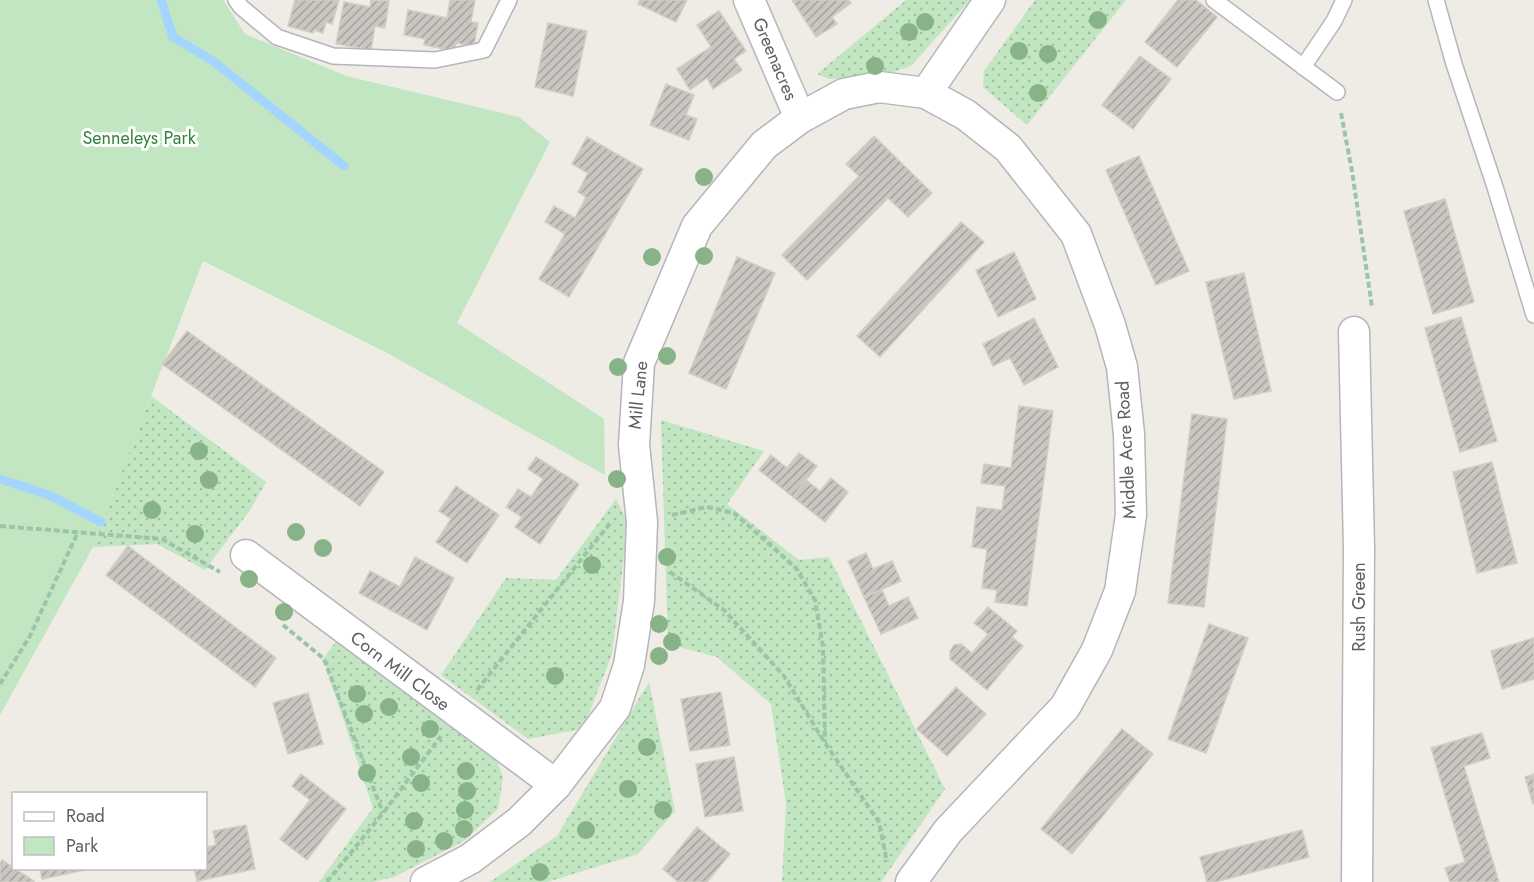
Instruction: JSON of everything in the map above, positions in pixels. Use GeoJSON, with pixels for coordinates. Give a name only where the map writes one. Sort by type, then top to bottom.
{"type":"FeatureCollection","features":[{"type":"Feature","properties":{"kind":"street","name":"Greenacres"},"geometry":{"type":"LineString","coordinates":[[749,0],[800,118]]}},
{"type":"Feature","properties":{"kind":"street"},"geometry":{"type":"LineString","coordinates":[[926,93],[990,0]]}},
{"type":"Feature","properties":{"kind":"street","name":"Mill Lane"},"geometry":{"type":"LineString","coordinates":[[426,882],[470,858],[519,822],[556,785],[615,708],[629,665],[635,631],[642,552],[642,522],[634,445],[639,363],[697,226],[764,145],[800,118],[844,94],[856,91],[879,87],[926,93]]}},
{"type":"Feature","properties":{"kind":"street","name":"Middle Acre Road"},"geometry":{"type":"LineString","coordinates":[[900,877],[948,831],[1065,707],[1097,650],[1120,591],[1131,515],[1129,434],[1122,366],[1110,325],[1076,234],[1008,148],[966,115],[926,93]]}},
{"type":"Feature","properties":{"kind":"street","name":"Rush Green"},"geometry":{"type":"LineString","coordinates":[[1354,332],[1359,547],[1357,882]]}},
{"type":"Feature","properties":{"kind":"street","name":"Corn Mill Close"},"geometry":{"type":"LineString","coordinates":[[246,555],[556,785]]}},
{"type":"Feature","properties":{"kind":"lane"},"geometry":{"type":"LineString","coordinates":[[236,0],[241,7],[277,37],[333,56],[435,60],[484,50],[509,0]]}},
{"type":"Feature","properties":{"kind":"lane"},"geometry":{"type":"LineString","coordinates":[[1214,0],[1337,92]]}},
{"type":"Feature","properties":{"kind":"lane"},"geometry":{"type":"LineString","coordinates":[[1303,67],[1334,21],[1344,0]]}},
{"type":"Feature","properties":{"kind":"lane"},"geometry":{"type":"LineString","coordinates":[[1436,0],[1454,64],[1534,315]]}},
{"type":"Feature","properties":{"kind":"path"},"geometry":{"type":"LineString","coordinates":[[1337,92],[1352,171],[1373,314],[1354,332]]}},
{"type":"Feature","properties":{"kind":"path"},"geometry":{"type":"LineString","coordinates":[[327,882],[553,593],[638,490]]}},
{"type":"Feature","properties":{"kind":"path"},"geometry":{"type":"LineString","coordinates":[[642,522],[708,507],[734,513],[796,568],[815,600],[823,647],[825,743]]}},
{"type":"Feature","properties":{"kind":"path"},"geometry":{"type":"LineString","coordinates":[[0,526],[162,539],[229,579]]}},
{"type":"Feature","properties":{"kind":"path"},"geometry":{"type":"LineString","coordinates":[[0,684],[30,636],[78,532]]}},
{"type":"Feature","properties":{"kind":"path"},"geometry":{"type":"LineString","coordinates":[[642,552],[724,610],[784,676],[825,743],[879,822],[900,877]]}},
{"type":"Feature","properties":{"kind":"path"},"geometry":{"type":"LineString","coordinates":[[281,622],[324,659],[383,813]]}},
{"type":"Feature","properties":{"kind":"green space","name":"Senneleys Park"},"geometry":{"type":"Polygon","coordinates":[[[0,0],[223,0],[245,34],[346,76],[519,117],[550,142],[457,323],[604,419],[605,475],[387,353],[203,261],[93,547],[0,715],[0,0]]]}},
{"type":"Feature","properties":{"kind":"green space"},"geometry":{"type":"Polygon","coordinates":[[[906,0],[970,0],[911,66],[887,74],[829,79],[817,74],[906,0]]]}},
{"type":"Feature","properties":{"kind":"green space"},"geometry":{"type":"Polygon","coordinates":[[[1035,0],[1126,0],[1027,125],[983,87],[984,71],[1035,0]]]}},
{"type":"Feature","properties":{"kind":"green space"},"geometry":{"type":"Polygon","coordinates":[[[151,396],[266,482],[250,510],[205,570],[157,544],[93,547],[151,396]]]}},
{"type":"Feature","properties":{"kind":"green space"},"geometry":{"type":"Polygon","coordinates":[[[661,420],[764,451],[727,504],[799,560],[829,557],[945,789],[881,882],[782,882],[786,803],[771,704],[717,657],[668,644],[661,420]]]}},
{"type":"Feature","properties":{"kind":"green space"},"geometry":{"type":"Polygon","coordinates":[[[616,499],[628,523],[612,654],[588,716],[577,730],[528,739],[441,675],[506,578],[556,580],[616,499]]]}},
{"type":"Feature","properties":{"kind":"green space"},"geometry":{"type":"Polygon","coordinates":[[[340,636],[495,754],[503,778],[498,809],[464,841],[394,877],[372,882],[319,882],[373,808],[323,659],[340,636]]]}},
{"type":"Feature","properties":{"kind":"green space"},"geometry":{"type":"Polygon","coordinates":[[[649,682],[675,811],[638,854],[547,882],[490,882],[557,836],[649,682]]]}},
{"type":"Feature","properties":{"kind":"building"},"geometry":{"type":"Polygon","coordinates":[[[295,0],[339,0],[332,24],[326,22],[323,33],[314,30],[313,33],[288,26],[295,0]]]}},
{"type":"Feature","properties":{"kind":"building"},"geometry":{"type":"Polygon","coordinates":[[[371,0],[389,1],[385,28],[375,26],[371,50],[336,44],[344,2],[370,7],[371,0]]]}},
{"type":"Feature","properties":{"kind":"building"},"geometry":{"type":"Polygon","coordinates":[[[450,0],[475,0],[471,22],[478,23],[474,46],[456,43],[454,51],[424,45],[425,39],[404,35],[408,10],[447,18],[450,0]]]}},
{"type":"Feature","properties":{"kind":"building"},"geometry":{"type":"Polygon","coordinates":[[[640,0],[687,0],[676,22],[638,4],[640,0]]]}},
{"type":"Feature","properties":{"kind":"building"},"geometry":{"type":"Polygon","coordinates":[[[792,0],[849,0],[851,3],[832,17],[837,24],[816,37],[792,0]]]}},
{"type":"Feature","properties":{"kind":"building"},"geometry":{"type":"Polygon","coordinates":[[[1178,0],[1196,0],[1217,17],[1177,67],[1145,42],[1178,0]]]}},
{"type":"Feature","properties":{"kind":"building"},"geometry":{"type":"Polygon","coordinates":[[[719,11],[746,51],[734,59],[742,70],[713,89],[707,78],[690,90],[677,69],[711,47],[697,25],[719,11]]]}},
{"type":"Feature","properties":{"kind":"building"},"geometry":{"type":"Polygon","coordinates":[[[548,23],[587,31],[573,96],[535,87],[548,23]]]}},
{"type":"Feature","properties":{"kind":"building"},"geometry":{"type":"Polygon","coordinates":[[[1140,56],[1171,79],[1133,129],[1102,105],[1140,56]]]}},
{"type":"Feature","properties":{"kind":"building"},"geometry":{"type":"Polygon","coordinates":[[[666,84],[694,95],[686,115],[697,119],[689,140],[650,125],[666,84]]]}},
{"type":"Feature","properties":{"kind":"building"},"geometry":{"type":"Polygon","coordinates":[[[874,136],[932,193],[908,217],[888,198],[807,280],[782,255],[859,176],[846,164],[874,136]]]}},
{"type":"Feature","properties":{"kind":"building"},"geometry":{"type":"Polygon","coordinates":[[[587,137],[643,169],[569,297],[539,279],[565,234],[545,222],[554,206],[575,218],[586,197],[578,192],[588,173],[572,164],[587,137]]]}},
{"type":"Feature","properties":{"kind":"building"},"geometry":{"type":"Polygon","coordinates":[[[1139,156],[1189,271],[1156,285],[1106,170],[1139,156]]]}},
{"type":"Feature","properties":{"kind":"building"},"geometry":{"type":"Polygon","coordinates":[[[1445,199],[1474,302],[1433,314],[1404,211],[1445,199]]]}},
{"type":"Feature","properties":{"kind":"building"},"geometry":{"type":"Polygon","coordinates":[[[961,222],[984,242],[880,357],[857,336],[961,222]]]}},
{"type":"Feature","properties":{"kind":"building"},"geometry":{"type":"Polygon","coordinates":[[[1014,252],[1036,299],[998,317],[976,270],[1014,252]]]}},
{"type":"Feature","properties":{"kind":"building"},"geometry":{"type":"Polygon","coordinates":[[[737,257],[775,273],[726,389],[689,373],[737,257]]]}},
{"type":"Feature","properties":{"kind":"building"},"geometry":{"type":"Polygon","coordinates":[[[1244,273],[1271,391],[1234,399],[1206,282],[1244,273]]]}},
{"type":"Feature","properties":{"kind":"building"},"geometry":{"type":"Polygon","coordinates":[[[1461,317],[1497,441],[1460,452],[1425,328],[1461,317]]]}},
{"type":"Feature","properties":{"kind":"building"},"geometry":{"type":"Polygon","coordinates":[[[1034,318],[1058,367],[1024,385],[1010,358],[993,366],[983,344],[1034,318]]]}},
{"type":"Feature","properties":{"kind":"building"},"geometry":{"type":"Polygon","coordinates":[[[187,331],[384,472],[360,506],[162,364],[187,331]]]}},
{"type":"Feature","properties":{"kind":"building"},"geometry":{"type":"Polygon","coordinates":[[[1019,406],[1053,411],[1027,606],[995,602],[997,590],[982,588],[987,549],[972,547],[977,507],[1002,510],[1005,486],[981,483],[984,464],[1011,468],[1019,406]]]}},
{"type":"Feature","properties":{"kind":"building"},"geometry":{"type":"Polygon","coordinates":[[[1192,414],[1227,419],[1204,607],[1168,603],[1192,414]]]}},
{"type":"Feature","properties":{"kind":"building"},"geometry":{"type":"Polygon","coordinates":[[[799,453],[817,466],[793,497],[759,470],[771,455],[787,468],[799,453]]]}},
{"type":"Feature","properties":{"kind":"building"},"geometry":{"type":"Polygon","coordinates":[[[536,457],[579,484],[540,544],[515,527],[522,517],[506,507],[518,489],[531,497],[543,479],[528,469],[536,457]]]}},
{"type":"Feature","properties":{"kind":"building"},"geometry":{"type":"Polygon","coordinates":[[[1492,462],[1517,563],[1477,573],[1453,472],[1492,462]]]}},
{"type":"Feature","properties":{"kind":"building"},"geometry":{"type":"Polygon","coordinates":[[[831,478],[848,492],[825,522],[793,497],[806,480],[820,491],[831,478]]]}},
{"type":"Feature","properties":{"kind":"building"},"geometry":{"type":"Polygon","coordinates":[[[456,486],[499,515],[467,563],[436,542],[451,519],[439,511],[456,486]]]}},
{"type":"Feature","properties":{"kind":"building"},"geometry":{"type":"Polygon","coordinates":[[[128,546],[276,658],[255,687],[106,575],[128,546]]]}},
{"type":"Feature","properties":{"kind":"building"},"geometry":{"type":"Polygon","coordinates":[[[866,553],[873,569],[892,561],[901,581],[864,597],[848,561],[866,553]]]}},
{"type":"Feature","properties":{"kind":"building"},"geometry":{"type":"Polygon","coordinates":[[[415,557],[454,578],[427,630],[359,593],[370,571],[400,587],[415,557]]]}},
{"type":"Feature","properties":{"kind":"building"},"geometry":{"type":"Polygon","coordinates":[[[882,590],[889,606],[908,597],[918,618],[881,634],[864,597],[882,590]]]}},
{"type":"Feature","properties":{"kind":"building"},"geometry":{"type":"Polygon","coordinates":[[[988,607],[1017,631],[1012,637],[1023,646],[987,690],[950,659],[950,651],[954,645],[961,644],[972,653],[988,634],[974,623],[988,607]]]}},
{"type":"Feature","properties":{"kind":"building"},"geometry":{"type":"Polygon","coordinates":[[[1209,624],[1248,638],[1206,753],[1168,739],[1209,624]]]}},
{"type":"Feature","properties":{"kind":"building"},"geometry":{"type":"Polygon","coordinates":[[[1534,638],[1534,679],[1502,689],[1491,651],[1534,638]]]}},
{"type":"Feature","properties":{"kind":"building"},"geometry":{"type":"Polygon","coordinates":[[[956,687],[986,714],[947,756],[917,729],[956,687]]]}},
{"type":"Feature","properties":{"kind":"building"},"geometry":{"type":"Polygon","coordinates":[[[721,692],[730,745],[690,751],[681,699],[721,692]]]}},
{"type":"Feature","properties":{"kind":"building"},"geometry":{"type":"Polygon","coordinates":[[[308,693],[323,744],[288,754],[273,703],[308,693]]]}},
{"type":"Feature","properties":{"kind":"building"},"geometry":{"type":"Polygon","coordinates":[[[1122,729],[1153,754],[1072,854],[1041,829],[1122,729]]]}},
{"type":"Feature","properties":{"kind":"building"},"geometry":{"type":"Polygon","coordinates":[[[1482,733],[1490,758],[1464,766],[1499,882],[1450,882],[1445,868],[1465,862],[1431,748],[1482,733]]]}},
{"type":"Feature","properties":{"kind":"building"},"geometry":{"type":"Polygon","coordinates":[[[734,757],[743,811],[705,817],[696,764],[734,757]]]}},
{"type":"Feature","properties":{"kind":"building"},"geometry":{"type":"Polygon","coordinates":[[[301,774],[346,809],[307,860],[280,839],[310,800],[292,786],[301,774]]]}},
{"type":"Feature","properties":{"kind":"building"},"geometry":{"type":"Polygon","coordinates":[[[1534,774],[1534,803],[1533,804],[1525,777],[1534,774]]]}},
{"type":"Feature","properties":{"kind":"building"},"geometry":{"type":"Polygon","coordinates":[[[246,825],[255,869],[197,881],[194,870],[207,870],[207,847],[216,845],[213,831],[246,825]]]}},
{"type":"Feature","properties":{"kind":"building"},"geometry":{"type":"Polygon","coordinates":[[[697,827],[730,854],[707,882],[678,882],[663,869],[697,827]]]}},
{"type":"Feature","properties":{"kind":"building"},"geometry":{"type":"Polygon","coordinates":[[[1302,830],[1309,857],[1216,882],[1207,882],[1200,857],[1302,830]]]}},
{"type":"Feature","properties":{"kind":"building"},"geometry":{"type":"Polygon","coordinates":[[[2,860],[12,867],[12,870],[17,870],[34,881],[0,882],[2,860]]]}},
{"type":"Feature","properties":{"kind":"building"},"geometry":{"type":"Polygon","coordinates":[[[40,870],[85,870],[42,879],[40,870]]]}},
{"type":"Feature","properties":{"kind":"waterway"},"geometry":{"type":"LineString","coordinates":[[161,0],[173,37],[213,61],[344,166]]}},
{"type":"Feature","properties":{"kind":"waterway"},"geometry":{"type":"LineString","coordinates":[[0,479],[49,495],[101,522]]}}]}
